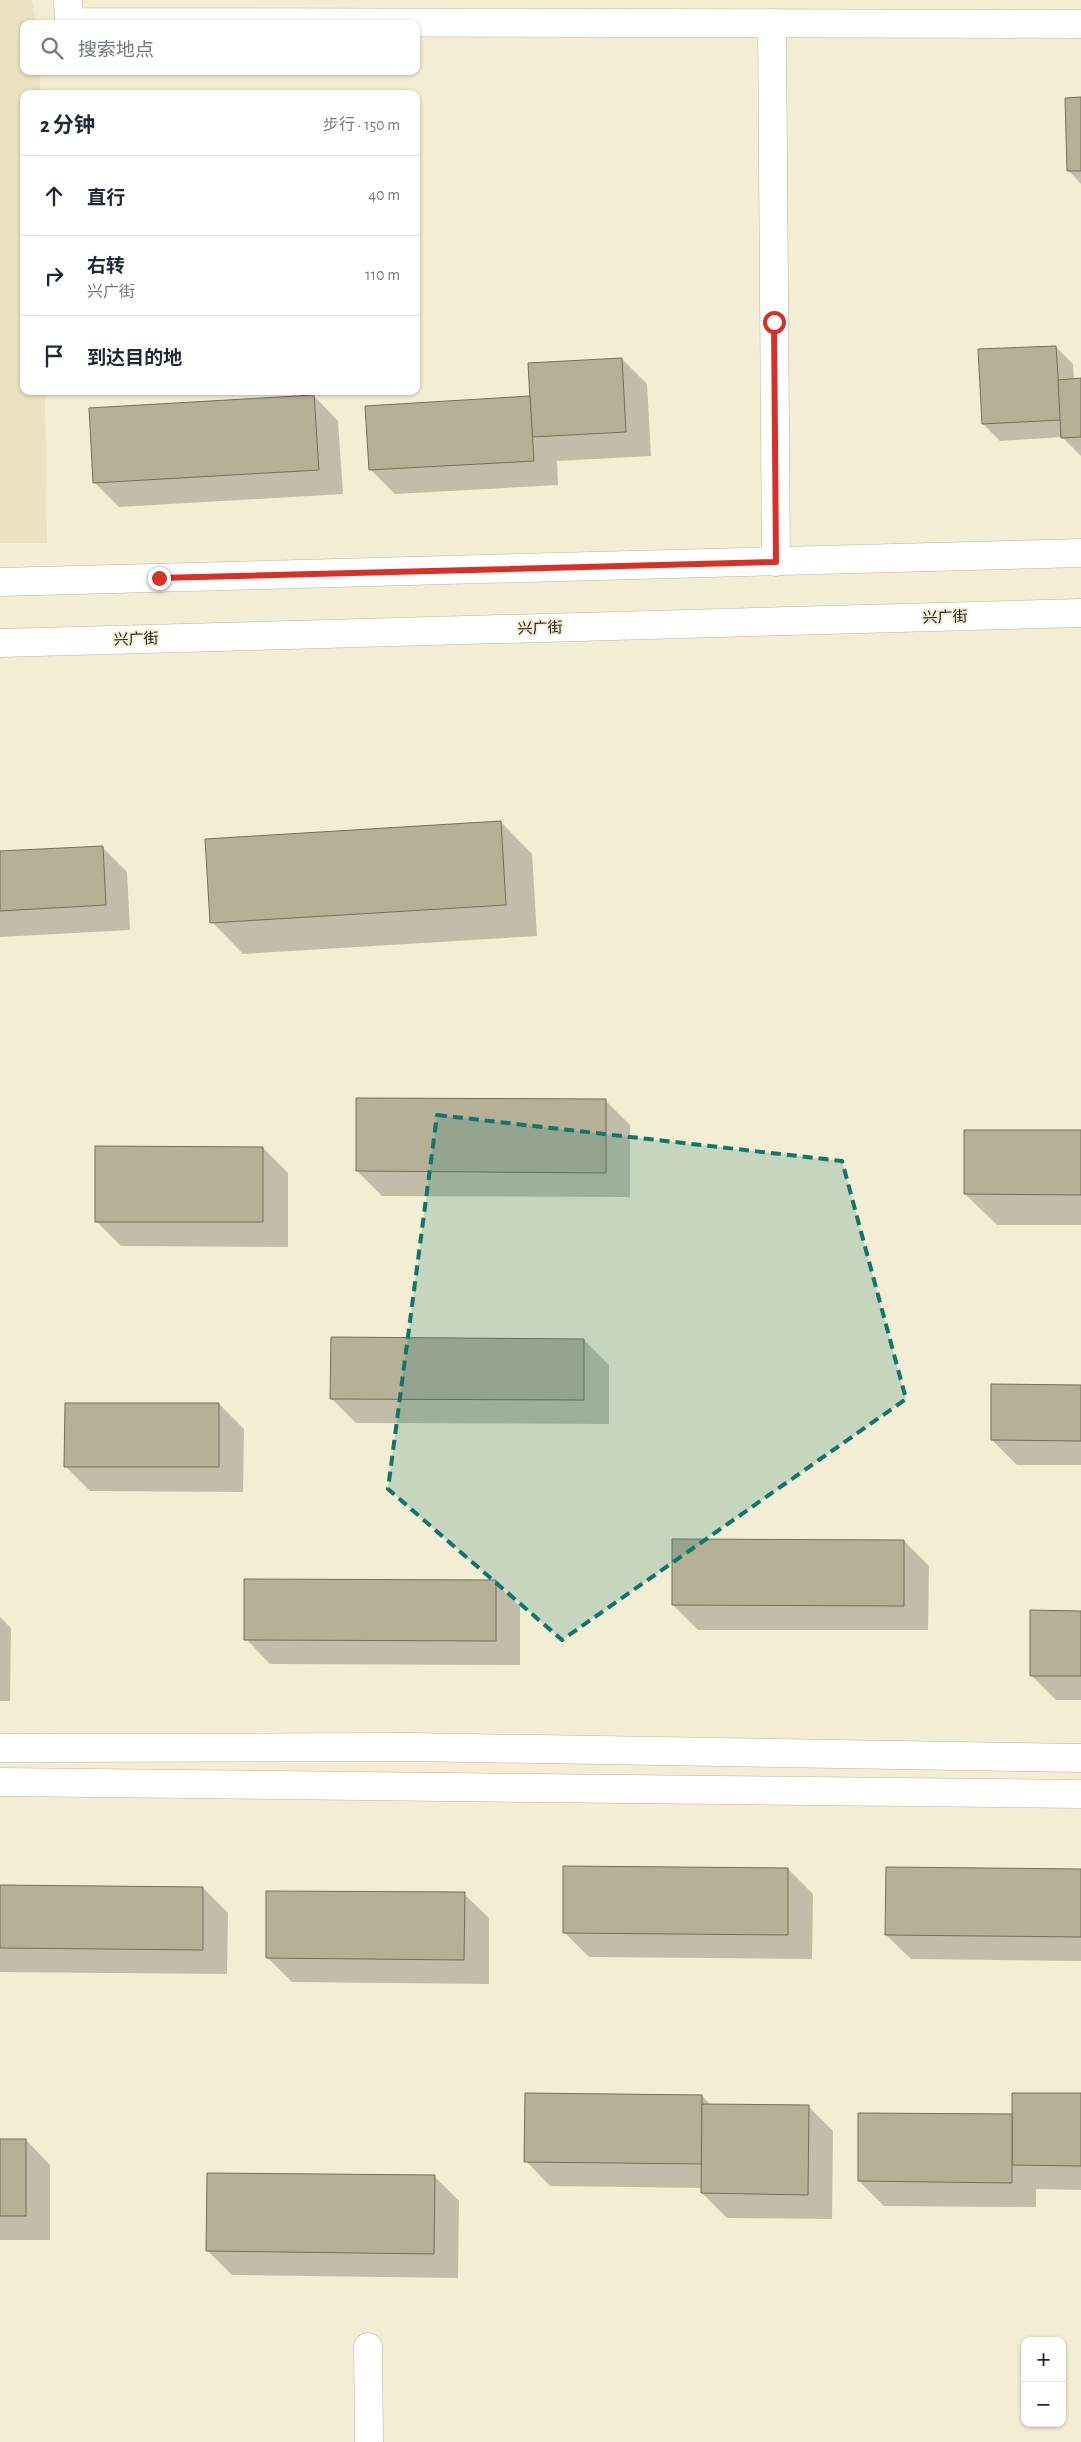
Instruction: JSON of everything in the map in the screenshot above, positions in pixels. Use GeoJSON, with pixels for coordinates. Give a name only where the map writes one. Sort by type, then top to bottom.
{"type":"FeatureCollection","features":[{"type":"Feature","properties":{"kind":"street"},"geometry":{"type":"LineString","coordinates":[[68,0],[69,20]]}},
{"type":"Feature","properties":{"kind":"street"},"geometry":{"type":"LineString","coordinates":[[420,22],[1081,24]]}},
{"type":"Feature","properties":{"kind":"street"},"geometry":{"type":"LineString","coordinates":[[772,23],[776,562]]}},
{"type":"Feature","properties":{"kind":"street"},"geometry":{"type":"LineString","coordinates":[[0,582],[1081,553]]}},
{"type":"Feature","properties":{"kind":"street","name":"兴广街"},"geometry":{"type":"LineString","coordinates":[[0,643],[1081,613]]}},
{"type":"Feature","properties":{"kind":"street"},"geometry":{"type":"LineString","coordinates":[[0,1748],[410,1747],[1081,1758]]}},
{"type":"Feature","properties":{"kind":"street"},"geometry":{"type":"LineString","coordinates":[[0,1782],[1081,1794]]}},
{"type":"Feature","properties":{"kind":"street"},"geometry":{"type":"LineString","coordinates":[[368,2347],[369,2442]]}},
{"type":"Feature","properties":{"kind":"highlighted area"},"geometry":{"type":"Polygon","coordinates":[[[437,1115],[842,1161],[906,1399],[562,1640],[388,1489],[437,1115]]]}},
{"type":"Feature","properties":{"kind":"shaded area"},"geometry":{"type":"Polygon","coordinates":[[[0,0],[32,0],[35,20],[20,20],[20,75],[40,75],[40,90],[20,90],[20,395],[45,395],[47,543],[0,543],[0,0]]]}},
{"type":"Feature","properties":{"kind":"building"},"geometry":{"type":"Polygon","coordinates":[[[1081,97],[1081,171],[1067,171],[1065,98],[1081,97]]]}},
{"type":"Feature","properties":{"kind":"building"},"geometry":{"type":"Polygon","coordinates":[[[1056,346],[1061,420],[982,424],[978,349],[1056,346]]]}},
{"type":"Feature","properties":{"kind":"building"},"geometry":{"type":"Polygon","coordinates":[[[622,358],[626,432],[532,437],[528,363],[622,358]]]}},
{"type":"Feature","properties":{"kind":"building"},"geometry":{"type":"Polygon","coordinates":[[[1081,378],[1081,437],[1061,438],[1058,380],[1081,378]]]}},
{"type":"Feature","properties":{"kind":"building"},"geometry":{"type":"Polygon","coordinates":[[[314,395],[319,470],[93,483],[89,408],[314,395]]]}},
{"type":"Feature","properties":{"kind":"building"},"geometry":{"type":"Polygon","coordinates":[[[530,396],[534,461],[369,470],[365,406],[530,396]]]}},
{"type":"Feature","properties":{"kind":"building"},"geometry":{"type":"Polygon","coordinates":[[[501,821],[506,905],[210,923],[205,839],[501,821]]]}},
{"type":"Feature","properties":{"kind":"building"},"geometry":{"type":"Polygon","coordinates":[[[103,846],[106,905],[0,911],[0,851],[103,846]]]}},
{"type":"Feature","properties":{"kind":"building"},"geometry":{"type":"Polygon","coordinates":[[[356,1098],[606,1099],[606,1173],[356,1171],[356,1098]]]}},
{"type":"Feature","properties":{"kind":"building"},"geometry":{"type":"Polygon","coordinates":[[[964,1130],[1081,1130],[1081,1195],[964,1194],[964,1130]]]}},
{"type":"Feature","properties":{"kind":"building"},"geometry":{"type":"Polygon","coordinates":[[[95,1146],[263,1147],[263,1222],[95,1222],[95,1146]]]}},
{"type":"Feature","properties":{"kind":"building"},"geometry":{"type":"Polygon","coordinates":[[[331,1337],[584,1339],[584,1400],[330,1399],[331,1337]]]}},
{"type":"Feature","properties":{"kind":"building"},"geometry":{"type":"Polygon","coordinates":[[[991,1384],[1081,1385],[1081,1441],[991,1440],[991,1384]]]}},
{"type":"Feature","properties":{"kind":"building"},"geometry":{"type":"Polygon","coordinates":[[[65,1403],[219,1403],[219,1467],[64,1467],[65,1403]]]}},
{"type":"Feature","properties":{"kind":"building"},"geometry":{"type":"Polygon","coordinates":[[[672,1539],[904,1540],[904,1606],[672,1605],[672,1539]]]}},
{"type":"Feature","properties":{"kind":"building"},"geometry":{"type":"Polygon","coordinates":[[[244,1579],[496,1580],[496,1641],[244,1640],[244,1579]]]}},
{"type":"Feature","properties":{"kind":"building"},"geometry":{"type":"Polygon","coordinates":[[[1030,1610],[1081,1611],[1081,1676],[1030,1676],[1030,1610]]]}},
{"type":"Feature","properties":{"kind":"building"},"geometry":{"type":"Polygon","coordinates":[[[563,1866],[788,1868],[788,1935],[563,1933],[563,1866]]]}},
{"type":"Feature","properties":{"kind":"building"},"geometry":{"type":"Polygon","coordinates":[[[886,1867],[1081,1869],[1081,1937],[885,1935],[886,1867]]]}},
{"type":"Feature","properties":{"kind":"building"},"geometry":{"type":"Polygon","coordinates":[[[0,1885],[203,1887],[203,1950],[0,1948],[0,1885]]]}},
{"type":"Feature","properties":{"kind":"building"},"geometry":{"type":"Polygon","coordinates":[[[266,1891],[465,1892],[464,1960],[266,1958],[266,1891]]]}},
{"type":"Feature","properties":{"kind":"building"},"geometry":{"type":"Polygon","coordinates":[[[525,2093],[702,2095],[702,2164],[524,2162],[525,2093]]]}},
{"type":"Feature","properties":{"kind":"building"},"geometry":{"type":"Polygon","coordinates":[[[1012,2093],[1081,2093],[1081,2166],[1012,2165],[1012,2093]]]}},
{"type":"Feature","properties":{"kind":"building"},"geometry":{"type":"Polygon","coordinates":[[[702,2104],[809,2105],[808,2195],[701,2193],[702,2104]]]}},
{"type":"Feature","properties":{"kind":"building"},"geometry":{"type":"Polygon","coordinates":[[[858,2113],[1012,2114],[1012,2183],[858,2181],[858,2113]]]}},
{"type":"Feature","properties":{"kind":"building"},"geometry":{"type":"Polygon","coordinates":[[[0,2139],[26,2139],[26,2216],[0,2216],[0,2139]]]}},
{"type":"Feature","properties":{"kind":"building"},"geometry":{"type":"Polygon","coordinates":[[[207,2173],[435,2175],[434,2254],[206,2251],[207,2173]]]}},
{"type":"Feature","properties":{"kind":"route"},"geometry":{"type":"LineString","coordinates":[[159,578],[776,562],[774,322]]}}]}
